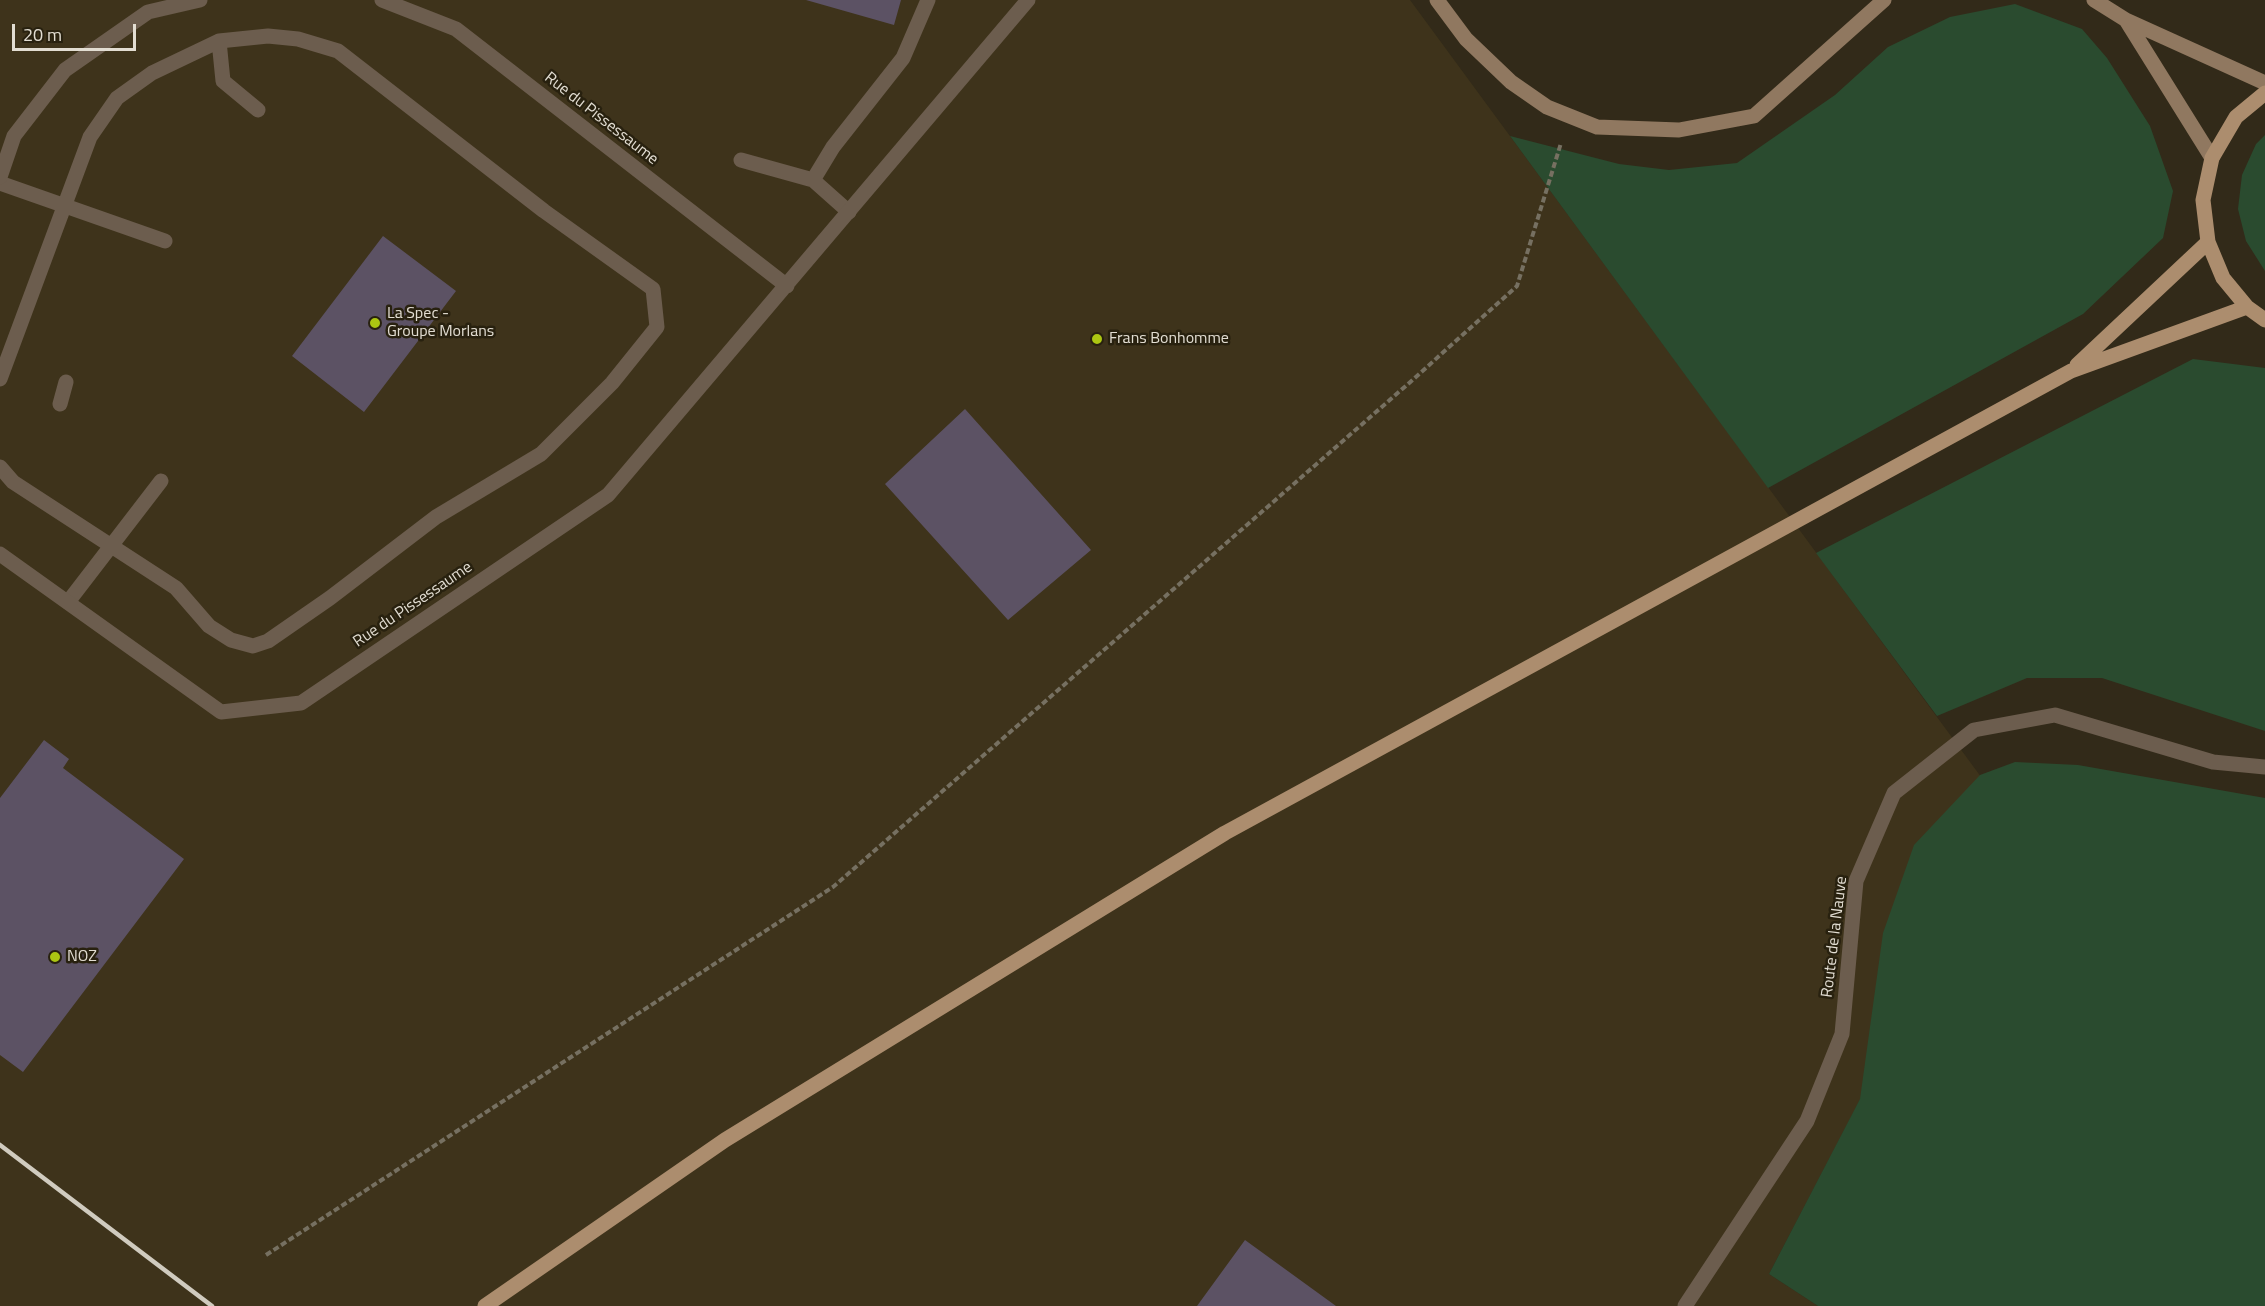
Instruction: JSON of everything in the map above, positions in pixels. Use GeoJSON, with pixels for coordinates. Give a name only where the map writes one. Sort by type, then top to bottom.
{"type":"FeatureCollection","features":[{"type":"Feature","properties":{"kind":"main road"},"geometry":{"type":"LineString","coordinates":[[1437,0],[1466,39],[1510,82],[1547,107],[1597,128],[1679,130],[1754,116],[1884,0]]}},
{"type":"Feature","properties":{"kind":"main road"},"geometry":{"type":"LineString","coordinates":[[2094,0],[2126,20],[2265,83]]}},
{"type":"Feature","properties":{"kind":"main road"},"geometry":{"type":"LineString","coordinates":[[2126,20],[2212,158]]}},
{"type":"Feature","properties":{"kind":"main road"},"geometry":{"type":"LineString","coordinates":[[2265,93],[2236,117],[2212,158],[2204,200],[2208,242],[2223,278],[2247,307],[2265,320]]}},
{"type":"Feature","properties":{"kind":"main road"},"geometry":{"type":"LineString","coordinates":[[2071,371],[2208,242]]}},
{"type":"Feature","properties":{"kind":"main road"},"geometry":{"type":"LineString","coordinates":[[485,1306],[725,1140],[1225,833],[2071,371],[2247,307]]}},
{"type":"Feature","properties":{"kind":"street"},"geometry":{"type":"LineString","coordinates":[[0,177],[14,136],[65,70],[148,12],[200,0]]}},
{"type":"Feature","properties":{"kind":"street","name":"Rue du Pissessaume"},"geometry":{"type":"LineString","coordinates":[[382,0],[456,29],[787,286]]}},
{"type":"Feature","properties":{"kind":"street"},"geometry":{"type":"LineString","coordinates":[[813,180],[833,147],[903,58],[928,0]]}},
{"type":"Feature","properties":{"kind":"street","name":"Rue du Pissessaume"},"geometry":{"type":"LineString","coordinates":[[0,554],[221,712],[301,703],[608,495],[1028,0]]}},
{"type":"Feature","properties":{"kind":"street"},"geometry":{"type":"LineString","coordinates":[[0,379],[90,137],[117,98],[152,73],[219,41],[268,36],[298,39],[338,51],[544,211],[653,289],[657,327],[612,383],[542,454],[436,517],[330,598],[268,641],[253,646],[231,640],[209,626],[176,588],[13,482],[0,467]]}},
{"type":"Feature","properties":{"kind":"street"},"geometry":{"type":"LineString","coordinates":[[219,41],[223,81],[258,110]]}},
{"type":"Feature","properties":{"kind":"street"},"geometry":{"type":"LineString","coordinates":[[741,160],[813,180],[849,212]]}},
{"type":"Feature","properties":{"kind":"street"},"geometry":{"type":"LineString","coordinates":[[0,183],[165,241]]}},
{"type":"Feature","properties":{"kind":"street"},"geometry":{"type":"LineString","coordinates":[[60,404],[66,382]]}},
{"type":"Feature","properties":{"kind":"street"},"geometry":{"type":"LineString","coordinates":[[68,602],[160,481]]}},
{"type":"Feature","properties":{"kind":"street","name":"Route de la Nauve"},"geometry":{"type":"LineString","coordinates":[[1685,1306],[1807,1121],[1842,1034],[1856,881],[1894,793],[1974,730],[2055,715],[2213,762],[2265,767]]}},
{"type":"Feature","properties":{"kind":"path"},"geometry":{"type":"LineString","coordinates":[[266,1255],[832,887],[1408,384],[1517,286],[1569,117]]}},
{"type":"Feature","properties":{"kind":"shaded area"},"geometry":{"type":"Polygon","coordinates":[[[0,0],[1410,0],[2009,815],[1769,1274],[1818,1306],[0,1306],[0,0]]]}},
{"type":"Feature","properties":{"kind":"green space"},"geometry":{"type":"Polygon","coordinates":[[[2015,4],[2082,29],[2107,58],[2150,126],[2173,191],[2163,238],[2083,314],[1768,488],[1510,136],[1619,164],[1669,170],[1737,163],[1835,95],[1888,47],[1950,17],[2015,4]]]}},
{"type":"Feature","properties":{"kind":"green space"},"geometry":{"type":"Polygon","coordinates":[[[2265,135],[2265,271],[2246,241],[2238,209],[2242,175],[2256,144],[2265,135]]]}},
{"type":"Feature","properties":{"kind":"green space"},"geometry":{"type":"Polygon","coordinates":[[[2193,359],[2265,368],[2265,731],[2102,678],[2027,678],[1937,716],[1816,553],[2193,359]]]}},
{"type":"Feature","properties":{"kind":"green space"},"geometry":{"type":"Polygon","coordinates":[[[2015,762],[2078,765],[2265,798],[2265,1306],[1818,1306],[1769,1274],[1860,1099],[1883,933],[1914,845],[1980,775],[2015,762]]]}},
{"type":"Feature","properties":{"kind":"building"},"geometry":{"type":"Polygon","coordinates":[[[806,0],[901,0],[894,25],[806,0]]]}},
{"type":"Feature","properties":{"kind":"building"},"geometry":{"type":"Polygon","coordinates":[[[383,236],[456,291],[364,412],[292,356],[383,236]]]}},
{"type":"Feature","properties":{"kind":"building"},"geometry":{"type":"Polygon","coordinates":[[[965,409],[1091,550],[1008,620],[885,484],[965,409]]]}},
{"type":"Feature","properties":{"kind":"building","name":"NOZ"},"geometry":{"type":"Polygon","coordinates":[[[44,740],[69,759],[63,768],[184,859],[23,1072],[0,1055],[0,798],[44,740]]]}},
{"type":"Feature","properties":{"kind":"building"},"geometry":{"type":"Polygon","coordinates":[[[1245,1240],[1336,1306],[1197,1306],[1245,1240]]]}},
{"type":"Feature","properties":{"kind":"railway"},"geometry":{"type":"LineString","coordinates":[[0,1145],[212,1306]]}},
{"type":"Feature","properties":{"kind":"place","name":"La Spec - Groupe Morlans"},"geometry":{"type":"Point","coordinates":[375,323]}},
{"type":"Feature","properties":{"kind":"place","name":"Frans Bonhomme"},"geometry":{"type":"Point","coordinates":[1097,339]}},
{"type":"Feature","properties":{"kind":"place","name":"NOZ"},"geometry":{"type":"Point","coordinates":[55,957]}}]}
